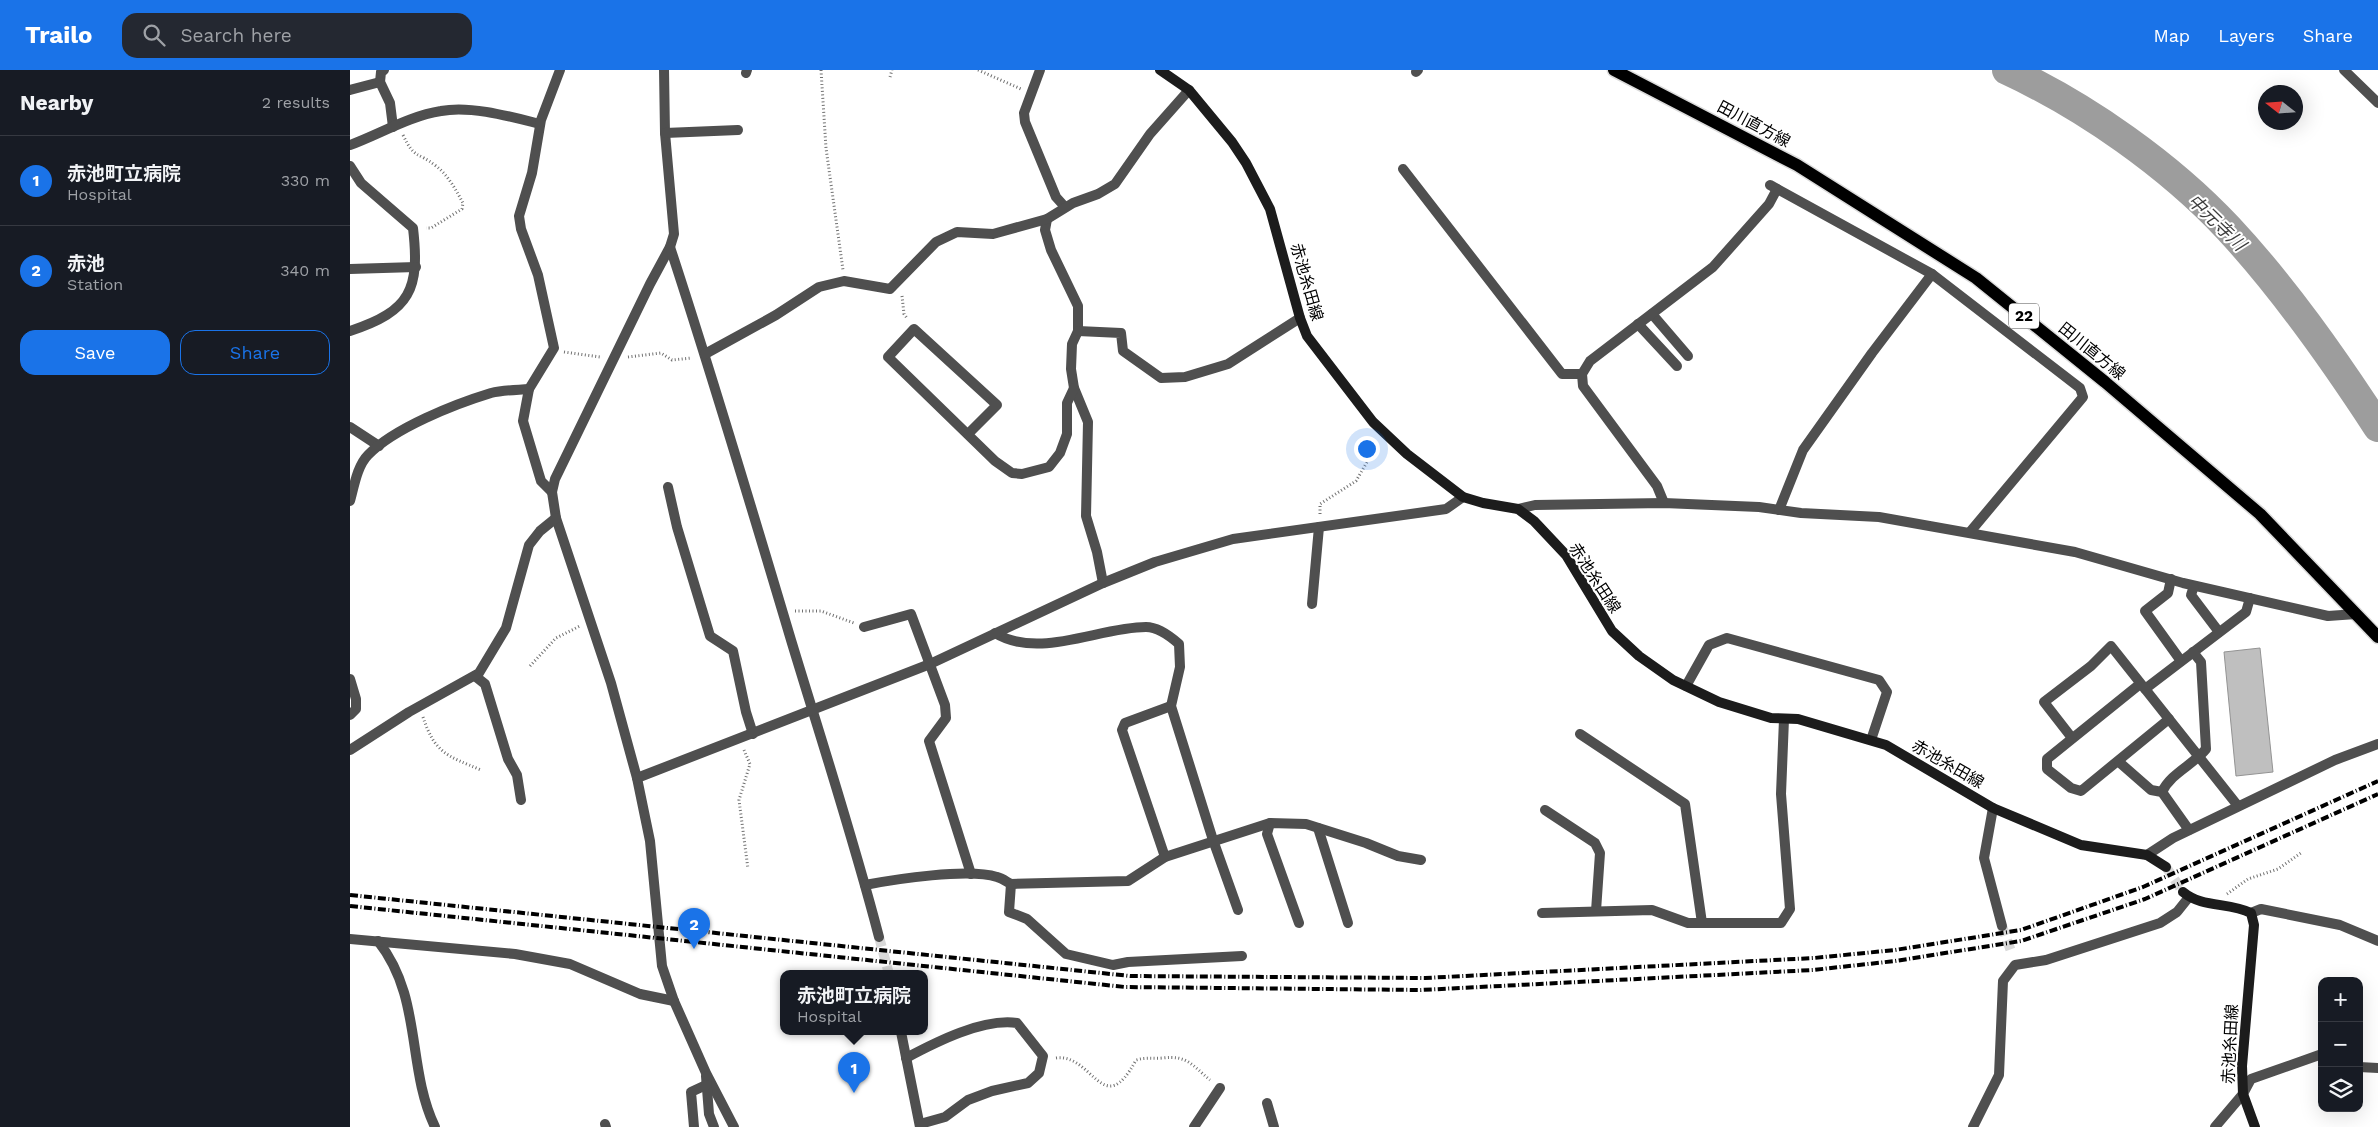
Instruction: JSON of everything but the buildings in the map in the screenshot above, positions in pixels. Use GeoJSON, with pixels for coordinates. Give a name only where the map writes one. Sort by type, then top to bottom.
{"type":"FeatureCollection","features":[{"type":"Feature","properties":{"kind":"main road","name":"赤池糸田線"},"geometry":{"type":"LineString","coordinates":[[1160,70],[1189,90],[1232,142],[1246,163],[1270,210],[1300,318],[1307,336],[1373,422],[1406,454],[1463,497],[1483,503],[1518,509],[1534,521],[1566,556],[1612,631],[1639,656],[1673,680],[1719,702],[1771,718],[1798,720],[1886,745],[1993,808],[2081,844],[2147,855],[2166,867]]}},
{"type":"Feature","properties":{"kind":"main road","name":"田川直方線"},"geometry":{"type":"LineString","coordinates":[[1614,70],[1797,165],[1976,278],[2105,382],[2260,514],[2378,637]]}},
{"type":"Feature","properties":{"kind":"main road"},"geometry":{"type":"LineString","coordinates":[[2186,895],[2202,902],[2241,908],[2250,913]]}},
{"type":"Feature","properties":{"kind":"main road","name":"赤池糸田線"},"geometry":{"type":"LineString","coordinates":[[2250,913],[2254,925],[2242,1066],[2243,1094],[2255,1127]]}},
{"type":"Feature","properties":{"kind":"street"},"geometry":{"type":"LineString","coordinates":[[384,70],[381,72],[380,82],[390,103],[396,126]]}},
{"type":"Feature","properties":{"kind":"street"},"geometry":{"type":"LineString","coordinates":[[552,492],[541,481],[523,421],[529,389],[554,348],[538,275],[521,229],[519,216],[532,174],[540,124],[560,70]]}},
{"type":"Feature","properties":{"kind":"street"},"geometry":{"type":"LineString","coordinates":[[664,70],[666,133],[674,234],[670,247],[556,478],[552,492],[556,518],[611,682],[637,778],[650,841],[662,966],[674,1001],[706,1073],[734,1127]]}},
{"type":"Feature","properties":{"kind":"street"},"geometry":{"type":"LineString","coordinates":[[1040,70],[1030,92],[1024,112],[1025,122],[1056,197],[1066,207]]}},
{"type":"Feature","properties":{"kind":"street"},"geometry":{"type":"LineString","coordinates":[[2344,70],[2378,102]]}},
{"type":"Feature","properties":{"kind":"street"},"geometry":{"type":"LineString","coordinates":[[350,90],[380,82]]}},
{"type":"Feature","properties":{"kind":"street"},"geometry":{"type":"LineString","coordinates":[[705,354],[776,315],[819,287],[844,281],[890,289],[904,278],[936,242],[957,232],[993,234],[1047,219],[1066,207],[1098,194],[1115,184],[1150,134],[1189,90]]}},
{"type":"Feature","properties":{"kind":"street"},"geometry":{"type":"LineString","coordinates":[[350,145],[441,110],[461,110],[510,117],[540,124]]}},
{"type":"Feature","properties":{"kind":"street"},"geometry":{"type":"LineString","coordinates":[[666,133],[738,130]]}},
{"type":"Feature","properties":{"kind":"street"},"geometry":{"type":"LineString","coordinates":[[350,166],[362,183],[413,228],[416,267],[414,280],[404,302],[370,324],[350,331]]}},
{"type":"Feature","properties":{"kind":"street"},"geometry":{"type":"LineString","coordinates":[[1403,169],[1562,374],[1582,374]]}},
{"type":"Feature","properties":{"kind":"street"},"geometry":{"type":"LineString","coordinates":[[1664,503],[1657,486],[1584,386],[1582,374],[1590,361],[1713,267],[1769,204],[1774,187],[1932,274],[2080,388],[2083,397],[1970,532]]}},
{"type":"Feature","properties":{"kind":"street"},"geometry":{"type":"LineString","coordinates":[[1047,219],[1045,230],[1051,250],[1078,306],[1078,331],[1072,344],[1071,369],[1074,388],[1088,422],[1086,516],[1097,552],[1103,583]]}},
{"type":"Feature","properties":{"kind":"street"},"geometry":{"type":"LineString","coordinates":[[670,247],[705,354],[813,711],[865,884],[878,937]]}},
{"type":"Feature","properties":{"kind":"street"},"geometry":{"type":"LineString","coordinates":[[350,269],[416,267]]}},
{"type":"Feature","properties":{"kind":"street"},"geometry":{"type":"LineString","coordinates":[[1780,510],[1803,450],[1872,353],[1932,274]]}},
{"type":"Feature","properties":{"kind":"street"},"geometry":{"type":"LineString","coordinates":[[1652,314],[1688,356]]}},
{"type":"Feature","properties":{"kind":"street"},"geometry":{"type":"LineString","coordinates":[[1078,331],[1121,333],[1123,351],[1161,378],[1185,377],[1228,364],[1300,318]]}},
{"type":"Feature","properties":{"kind":"street"},"geometry":{"type":"LineString","coordinates":[[1638,324],[1677,366]]}},
{"type":"Feature","properties":{"kind":"street"},"geometry":{"type":"LineString","coordinates":[[968,434],[996,405],[914,329],[888,357],[995,461],[1012,472],[1022,474],[1049,467],[1060,454],[1066,434],[1067,403],[1074,388]]}},
{"type":"Feature","properties":{"kind":"street"},"geometry":{"type":"LineString","coordinates":[[350,501],[356,478],[366,456],[379,446],[435,414],[493,392],[529,389]]}},
{"type":"Feature","properties":{"kind":"street"},"geometry":{"type":"LineString","coordinates":[[350,427],[379,446]]}},
{"type":"Feature","properties":{"kind":"street"},"geometry":{"type":"LineString","coordinates":[[668,487],[677,527],[710,636],[733,651],[746,712],[753,734]]}},
{"type":"Feature","properties":{"kind":"street"},"geometry":{"type":"LineString","coordinates":[[637,778],[930,664],[1103,583],[1155,562],[1232,539],[1446,509],[1463,497]]}},
{"type":"Feature","properties":{"kind":"street"},"geometry":{"type":"LineString","coordinates":[[1518,509],[1535,505],[1664,503],[1760,507],[1879,517],[2075,552],[2194,586],[2328,616],[2356,614]]}},
{"type":"Feature","properties":{"kind":"street"},"geometry":{"type":"LineString","coordinates":[[350,750],[419,707],[479,673],[506,628],[529,546],[540,530],[556,518]]}},
{"type":"Feature","properties":{"kind":"street"},"geometry":{"type":"LineString","coordinates":[[1312,604],[1319,527]]}},
{"type":"Feature","properties":{"kind":"street"},"geometry":{"type":"LineString","coordinates":[[2171,579],[2168,593],[2145,611],[2182,661]]}},
{"type":"Feature","properties":{"kind":"street"},"geometry":{"type":"LineString","coordinates":[[2194,586],[2192,595],[2219,632]]}},
{"type":"Feature","properties":{"kind":"street"},"geometry":{"type":"LineString","coordinates":[[2169,719],[2119,762],[2081,791],[2071,788],[2047,769],[2047,759],[2072,738],[2142,686],[2182,661],[2246,612],[2250,598]]}},
{"type":"Feature","properties":{"kind":"street"},"geometry":{"type":"LineString","coordinates":[[864,627],[911,614],[945,705],[946,718],[929,741],[971,874]]}},
{"type":"Feature","properties":{"kind":"street"},"geometry":{"type":"LineString","coordinates":[[995,633],[1018,643],[1057,642],[1147,627],[1168,634],[1179,644],[1180,667],[1170,706],[1213,840],[1238,910]]}},
{"type":"Feature","properties":{"kind":"street"},"geometry":{"type":"LineString","coordinates":[[1686,686],[1709,645],[1728,638],[1879,680],[1887,692],[1871,740]]}},
{"type":"Feature","properties":{"kind":"street"},"geometry":{"type":"LineString","coordinates":[[2072,738],[2044,702],[2091,666],[2111,646],[2238,806]]}},
{"type":"Feature","properties":{"kind":"street"},"geometry":{"type":"LineString","coordinates":[[2162,792],[2166,783],[2199,757],[2206,748],[2201,662],[2193,652]]}},
{"type":"Feature","properties":{"kind":"street"},"geometry":{"type":"LineString","coordinates":[[475,676],[485,684],[508,758],[517,775],[521,800]]}},
{"type":"Feature","properties":{"kind":"street"},"geometry":{"type":"LineString","coordinates":[[350,680],[356,699],[356,709],[350,715]]}},
{"type":"Feature","properties":{"kind":"street"},"geometry":{"type":"LineString","coordinates":[[1165,857],[1122,730],[1125,723],[1170,706]]}},
{"type":"Feature","properties":{"kind":"street"},"geometry":{"type":"LineString","coordinates":[[1542,912],[1652,910],[1688,923],[1781,922],[1790,910],[1782,794],[1784,719]]}},
{"type":"Feature","properties":{"kind":"street"},"geometry":{"type":"LineString","coordinates":[[1580,734],[1685,804],[1702,923]]}},
{"type":"Feature","properties":{"kind":"street"},"geometry":{"type":"LineString","coordinates":[[2147,855],[2173,838],[2238,806],[2335,760],[2378,744]]}},
{"type":"Feature","properties":{"kind":"street"},"geometry":{"type":"LineString","coordinates":[[2119,762],[2150,790],[2162,792],[2189,830]]}},
{"type":"Feature","properties":{"kind":"street"},"geometry":{"type":"LineString","coordinates":[[1993,808],[1984,858],[2002,926]]}},
{"type":"Feature","properties":{"kind":"street"},"geometry":{"type":"LineString","coordinates":[[1545,810],[1595,843],[1600,853],[1596,911]]}},
{"type":"Feature","properties":{"kind":"street"},"geometry":{"type":"LineString","coordinates":[[865,884],[897,879],[971,874],[997,877],[1011,884],[1128,882],[1165,857],[1270,823],[1306,824],[1366,843],[1398,856],[1421,860]]}},
{"type":"Feature","properties":{"kind":"street"},"geometry":{"type":"LineString","coordinates":[[1270,823],[1267,834],[1299,923]]}},
{"type":"Feature","properties":{"kind":"street"},"geometry":{"type":"LineString","coordinates":[[1318,828],[1348,923]]}},
{"type":"Feature","properties":{"kind":"street"},"geometry":{"type":"LineString","coordinates":[[1011,884],[1009,912],[1027,918],[1066,954],[1113,964],[1242,956]]}},
{"type":"Feature","properties":{"kind":"street"},"geometry":{"type":"LineString","coordinates":[[1973,1127],[1999,1075],[2003,981],[2015,965],[2046,960],[2160,923],[2177,912],[2186,895]]}},
{"type":"Feature","properties":{"kind":"street"},"geometry":{"type":"LineString","coordinates":[[2250,913],[2261,909],[2340,926],[2378,941]]}},
{"type":"Feature","properties":{"kind":"street"},"geometry":{"type":"LineString","coordinates":[[350,939],[515,954],[570,964],[640,994],[674,1001]]}},
{"type":"Feature","properties":{"kind":"street"},"geometry":{"type":"LineString","coordinates":[[378,941],[390,956],[406,993],[423,1093],[436,1127]]}},
{"type":"Feature","properties":{"kind":"street"},"geometry":{"type":"LineString","coordinates":[[2012,954],[2015,965]]}},
{"type":"Feature","properties":{"kind":"street"},"geometry":{"type":"LineString","coordinates":[[902,1035],[906,1058],[920,1126],[945,1117],[968,1100],[992,1091],[1028,1083],[1039,1073],[1043,1056],[1017,1023],[1006,1021],[959,1032],[906,1058]]}},
{"type":"Feature","properties":{"kind":"street"},"geometry":{"type":"LineString","coordinates":[[2215,1127],[2243,1094],[2251,1079],[2318,1055]]}},
{"type":"Feature","properties":{"kind":"street"},"geometry":{"type":"LineString","coordinates":[[2363,1067],[2378,1068]]}},
{"type":"Feature","properties":{"kind":"street"},"geometry":{"type":"LineString","coordinates":[[706,1073],[709,1114],[714,1127]]}},
{"type":"Feature","properties":{"kind":"street"},"geometry":{"type":"LineString","coordinates":[[694,1127],[691,1092],[706,1085]]}},
{"type":"Feature","properties":{"kind":"street"},"geometry":{"type":"LineString","coordinates":[[1194,1127],[1220,1088]]}},
{"type":"Feature","properties":{"kind":"street"},"geometry":{"type":"LineString","coordinates":[[1267,1103],[1274,1127]]}},
{"type":"Feature","properties":{"kind":"path"},"geometry":{"type":"LineString","coordinates":[[821,70],[826,148],[844,281]]}},
{"type":"Feature","properties":{"kind":"path"},"geometry":{"type":"LineString","coordinates":[[890,77],[892,70]]}},
{"type":"Feature","properties":{"kind":"path"},"geometry":{"type":"LineString","coordinates":[[978,70],[1030,92]]}},
{"type":"Feature","properties":{"kind":"path"},"geometry":{"type":"LineString","coordinates":[[396,126],[411,152],[436,166],[450,180],[463,203],[462,209],[431,228],[413,228]]}},
{"type":"Feature","properties":{"kind":"path"},"geometry":{"type":"LineString","coordinates":[[904,278],[902,300],[904,314],[914,329]]}},
{"type":"Feature","properties":{"kind":"path"},"geometry":{"type":"LineString","coordinates":[[554,348],[568,353],[614,359],[661,353],[672,360],[705,354]]}},
{"type":"Feature","properties":{"kind":"path"},"geometry":{"type":"LineString","coordinates":[[1319,527],[1320,504],[1356,481],[1385,434]]}},
{"type":"Feature","properties":{"kind":"path"},"geometry":{"type":"LineString","coordinates":[[782,610],[821,611],[864,627]]}},
{"type":"Feature","properties":{"kind":"path"},"geometry":{"type":"LineString","coordinates":[[530,666],[556,638],[587,623]]}},
{"type":"Feature","properties":{"kind":"path"},"geometry":{"type":"LineString","coordinates":[[419,707],[427,729],[443,753],[481,770]]}},
{"type":"Feature","properties":{"kind":"path"},"geometry":{"type":"LineString","coordinates":[[740,742],[750,764],[739,800],[748,869]]}},
{"type":"Feature","properties":{"kind":"path"},"geometry":{"type":"LineString","coordinates":[[2219,905],[2228,892],[2248,878],[2278,869],[2301,853]]}},
{"type":"Feature","properties":{"kind":"path"},"geometry":{"type":"LineString","coordinates":[[1043,1059],[1065,1056],[1077,1062],[1102,1085],[1111,1086],[1126,1078],[1136,1060],[1144,1057],[1164,1058],[1172,1055],[1184,1059],[1220,1088]]}},
{"type":"Feature","properties":{"kind":"waterway","name":"中元寺川"},"geometry":{"type":"LineString","coordinates":[[2007,70],[2096,119],[2153,160],[2205,205],[2249,251],[2288,299],[2326,350],[2378,427]]}},
{"type":"Feature","properties":{"kind":"tunnel"},"geometry":{"type":"LineString","coordinates":[[2166,867],[2183,892]]}},
{"type":"Feature","properties":{"kind":"tunnel"},"geometry":{"type":"LineString","coordinates":[[2002,926],[2012,954]]}},
{"type":"Feature","properties":{"kind":"tunnel"},"geometry":{"type":"LineString","coordinates":[[879,937],[888,970]]}},
{"type":"Feature","properties":{"kind":"railway"},"geometry":{"type":"LineString","coordinates":[[350,895],[1130,976],[1425,978],[1814,958],[1895,950],[2021,930],[2143,887],[2378,781]]}},
{"type":"Feature","properties":{"kind":"railway"},"geometry":{"type":"LineString","coordinates":[[350,906],[1125,987],[1421,990],[1813,970],[1895,961],[2021,941],[2145,899],[2378,794]]}},
{"type":"Feature","properties":{"kind":"place","name":"赤池"},"geometry":{"type":"Point","coordinates":[694,949]}},
{"type":"Feature","properties":{"kind":"place","name":"赤池町立病院"},"geometry":{"type":"Point","coordinates":[854,1093]}}]}
